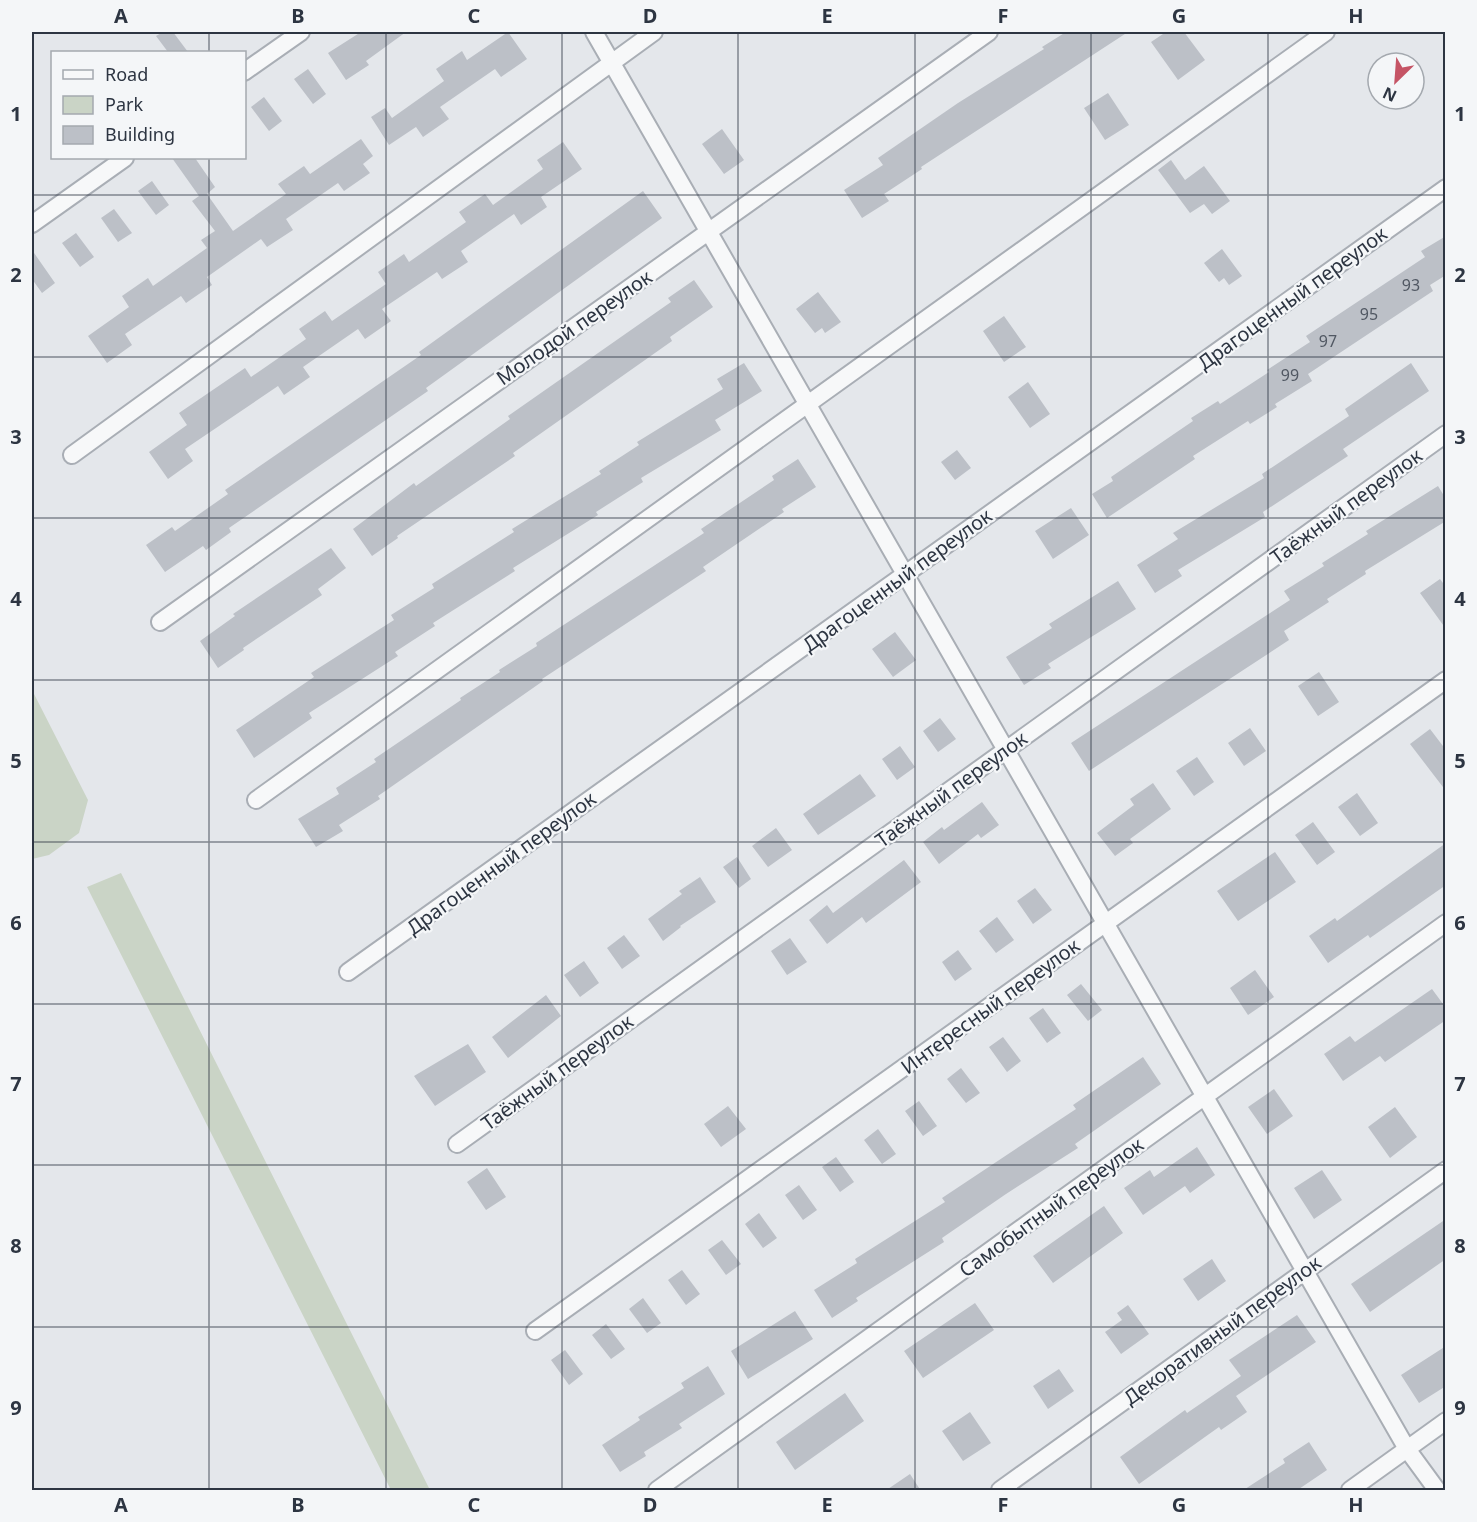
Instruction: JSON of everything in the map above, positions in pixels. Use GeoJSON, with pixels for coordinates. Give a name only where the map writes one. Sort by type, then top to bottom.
{"type":"FeatureCollection","features":[{"type":"Feature","properties":{"kind":"street"},"geometry":{"type":"LineString","coordinates":[[246,71],[301,32]]}},
{"type":"Feature","properties":{"kind":"street"},"geometry":{"type":"LineString","coordinates":[[594,32],[1008,749],[1105,924],[1407,1449],[1437,1491]]}},
{"type":"Feature","properties":{"kind":"street"},"geometry":{"type":"LineString","coordinates":[[72,455],[654,32]]}},
{"type":"Feature","properties":{"kind":"street","name":"Молодой переулок"},"geometry":{"type":"LineString","coordinates":[[160,622],[989,32]]}},
{"type":"Feature","properties":{"kind":"street"},"geometry":{"type":"LineString","coordinates":[[256,800],[1326,32]]}},
{"type":"Feature","properties":{"kind":"street"},"geometry":{"type":"LineString","coordinates":[[32,224],[124,159]]}},
{"type":"Feature","properties":{"kind":"street","name":"Драгоценный переулок"},"geometry":{"type":"LineString","coordinates":[[348,972],[1446,188]]}},
{"type":"Feature","properties":{"kind":"street","name":"Таёжный переулок"},"geometry":{"type":"LineString","coordinates":[[457,1144],[1446,434]]}},
{"type":"Feature","properties":{"kind":"street","name":"Интересный переулок"},"geometry":{"type":"LineString","coordinates":[[535,1331],[1446,680]]}},
{"type":"Feature","properties":{"kind":"street","name":"Самобытный переулок"},"geometry":{"type":"LineString","coordinates":[[657,1491],[1446,923]]}},
{"type":"Feature","properties":{"kind":"street","name":"Декоративный переулок"},"geometry":{"type":"LineString","coordinates":[[1000,1491],[1305,1269],[1446,1170]]}},
{"type":"Feature","properties":{"kind":"street"},"geometry":{"type":"LineString","coordinates":[[1350,1491],[1446,1421]]}},
{"type":"Feature","properties":{"kind":"green space"},"geometry":{"type":"Polygon","coordinates":[[[32,690],[88,800],[79,833],[49,855],[32,859],[32,690]]]}},
{"type":"Feature","properties":{"kind":"green space"},"geometry":{"type":"Polygon","coordinates":[[[121,873],[430,1490],[391,1490],[87,887],[121,873]]]}},
{"type":"Feature","properties":{"kind":"building"},"geometry":{"type":"Polygon","coordinates":[[[163,32],[173,32],[187,51],[167,51],[156,36],[163,32]]]}},
{"type":"Feature","properties":{"kind":"building"},"geometry":{"type":"Polygon","coordinates":[[[361,32],[406,32],[366,61],[369,65],[346,80],[328,53],[361,32]]]}},
{"type":"Feature","properties":{"kind":"building"},"geometry":{"type":"Polygon","coordinates":[[[508,32],[527,59],[501,77],[495,69],[440,107],[449,119],[423,137],[416,127],[389,145],[371,117],[385,108],[392,118],[444,81],[436,69],[462,51],[467,60],[508,32]]]}},
{"type":"Feature","properties":{"kind":"building"},"geometry":{"type":"Polygon","coordinates":[[[1066,32],[1128,32],[921,167],[922,169],[884,194],[889,201],[862,218],[844,190],[883,165],[878,158],[958,103],[1044,49],[1042,47],[1066,32]]]}},
{"type":"Feature","properties":{"kind":"building"},"geometry":{"type":"Polygon","coordinates":[[[1166,32],[1184,32],[1205,60],[1178,80],[1151,42],[1166,32]]]}},
{"type":"Feature","properties":{"kind":"building"},"geometry":{"type":"Polygon","coordinates":[[[308,69],[326,94],[313,104],[294,79],[308,69]]]}},
{"type":"Feature","properties":{"kind":"building"},"geometry":{"type":"Polygon","coordinates":[[[1108,93],[1129,125],[1105,140],[1084,108],[1108,93]]]}},
{"type":"Feature","properties":{"kind":"building"},"geometry":{"type":"Polygon","coordinates":[[[264,97],[282,121],[269,131],[251,107],[264,97]]]}},
{"type":"Feature","properties":{"kind":"building"},"geometry":{"type":"Polygon","coordinates":[[[722,129],[744,160],[724,174],[702,144],[722,129]]]}},
{"type":"Feature","properties":{"kind":"building"},"geometry":{"type":"Polygon","coordinates":[[[361,139],[373,156],[363,164],[370,173],[344,191],[338,183],[286,219],[293,230],[267,247],[261,239],[207,277],[212,285],[186,303],[181,296],[125,334],[132,345],[107,363],[88,336],[129,307],[122,296],[148,278],[153,286],[207,248],[201,240],[215,231],[192,201],[199,196],[173,159],[196,159],[215,187],[207,194],[233,231],[286,194],[278,184],[304,166],[310,174],[361,139]]]}},
{"type":"Feature","properties":{"kind":"building"},"geometry":{"type":"Polygon","coordinates":[[[563,142],[582,169],[541,197],[547,207],[521,225],[514,214],[461,251],[468,262],[442,279],[437,272],[382,309],[391,321],[365,339],[358,329],[303,367],[310,377],[284,395],[278,386],[185,449],[193,461],[168,479],[149,452],[187,425],[179,413],[245,368],[251,377],[306,339],[299,329],[325,311],[332,321],[386,284],[378,272],[404,254],[409,262],[466,222],[459,212],[485,194],[493,205],[543,169],[537,160],[563,142]]]}},
{"type":"Feature","properties":{"kind":"building"},"geometry":{"type":"Polygon","coordinates":[[[1171,160],[1185,180],[1204,166],[1230,201],[1212,214],[1204,204],[1190,213],[1158,170],[1171,160]]]}},
{"type":"Feature","properties":{"kind":"building"},"geometry":{"type":"Polygon","coordinates":[[[152,181],[169,205],[156,215],[138,191],[152,181]]]}},
{"type":"Feature","properties":{"kind":"building"},"geometry":{"type":"Polygon","coordinates":[[[643,191],[662,218],[426,388],[428,391],[229,528],[231,532],[206,550],[203,546],[165,572],[146,545],[172,527],[175,531],[228,494],[225,490],[421,355],[419,352],[643,191]]]}},
{"type":"Feature","properties":{"kind":"building"},"geometry":{"type":"Polygon","coordinates":[[[114,209],[132,233],[118,242],[101,218],[114,209]]]}},
{"type":"Feature","properties":{"kind":"building"},"geometry":{"type":"Polygon","coordinates":[[[76,233],[94,257],[80,267],[62,243],[76,233]]]}},
{"type":"Feature","properties":{"kind":"building"},"geometry":{"type":"Polygon","coordinates":[[[1446,236],[1446,275],[1430,285],[1433,291],[1308,374],[1312,381],[1275,404],[1277,407],[1250,424],[1248,421],[1193,456],[1195,459],[1107,518],[1092,494],[1113,481],[1111,477],[1193,421],[1191,418],[1218,401],[1220,404],[1269,372],[1267,370],[1310,342],[1306,336],[1425,257],[1421,251],[1446,236]]]}},
{"type":"Feature","properties":{"kind":"building"},"geometry":{"type":"Polygon","coordinates":[[[1222,249],[1242,276],[1229,285],[1224,278],[1219,282],[1204,263],[1222,249]]]}},
{"type":"Feature","properties":{"kind":"building"},"geometry":{"type":"Polygon","coordinates":[[[32,250],[55,283],[42,293],[32,279],[32,250]]]}},
{"type":"Feature","properties":{"kind":"building"},"geometry":{"type":"Polygon","coordinates":[[[694,280],[713,307],[670,337],[672,341],[513,453],[515,456],[397,536],[398,538],[372,556],[353,529],[414,483],[416,486],[510,419],[508,416],[671,302],[668,298],[694,280]]]}},
{"type":"Feature","properties":{"kind":"building"},"geometry":{"type":"Polygon","coordinates":[[[818,292],[841,322],[825,333],[822,328],[815,333],[796,309],[818,292]]]}},
{"type":"Feature","properties":{"kind":"building"},"geometry":{"type":"Polygon","coordinates":[[[1004,316],[1026,347],[1004,362],[983,331],[1004,316]]]}},
{"type":"Feature","properties":{"kind":"building"},"geometry":{"type":"Polygon","coordinates":[[[744,363],[762,391],[715,420],[721,430],[641,478],[643,482],[596,512],[598,515],[513,568],[515,571],[433,623],[435,626],[395,652],[398,656],[309,713],[312,718],[254,758],[236,730],[314,677],[311,673],[394,620],[391,615],[434,588],[432,584],[514,532],[512,529],[601,474],[599,471],[639,445],[637,442],[723,389],[717,379],[744,363]]]}},
{"type":"Feature","properties":{"kind":"building"},"geometry":{"type":"Polygon","coordinates":[[[1411,363],[1429,391],[1343,449],[1348,456],[1263,512],[1265,517],[1178,570],[1182,576],[1155,593],[1137,565],[1178,539],[1173,533],[1264,478],[1262,474],[1349,416],[1345,409],[1411,363]]]}},
{"type":"Feature","properties":{"kind":"building"},"geometry":{"type":"Polygon","coordinates":[[[1028,382],[1050,414],[1030,428],[1008,397],[1028,382]]]}},
{"type":"Feature","properties":{"kind":"building"},"geometry":{"type":"Polygon","coordinates":[[[957,450],[971,468],[955,480],[941,462],[957,450]]]}},
{"type":"Feature","properties":{"kind":"building"},"geometry":{"type":"Polygon","coordinates":[[[798,459],[816,487],[782,509],[784,512],[703,567],[706,571],[542,679],[543,681],[378,796],[380,799],[339,825],[343,831],[316,847],[298,819],[339,794],[336,788],[376,762],[374,759],[461,700],[460,698],[500,672],[499,670],[537,646],[536,643],[704,533],[701,529],[774,480],[772,476],[798,459]]]}},
{"type":"Feature","properties":{"kind":"building"},"geometry":{"type":"Polygon","coordinates":[[[1438,486],[1446,499],[1446,521],[1365,571],[1366,574],[1327,599],[1329,602],[1284,631],[1289,640],[1089,771],[1071,743],[1290,600],[1284,591],[1324,566],[1322,563],[1368,534],[1366,531],[1438,486]]]}},
{"type":"Feature","properties":{"kind":"building"},"geometry":{"type":"Polygon","coordinates":[[[1071,508],[1089,535],[1053,559],[1035,531],[1071,508]]]}},
{"type":"Feature","properties":{"kind":"building"},"geometry":{"type":"Polygon","coordinates":[[[331,548],[346,568],[318,589],[322,595],[243,648],[244,650],[218,668],[200,641],[235,616],[233,614],[331,548]]]}},
{"type":"Feature","properties":{"kind":"building"},"geometry":{"type":"Polygon","coordinates":[[[1440,579],[1446,587],[1446,629],[1420,593],[1440,579]]]}},
{"type":"Feature","properties":{"kind":"building"},"geometry":{"type":"Polygon","coordinates":[[[1118,581],[1136,609],[1048,664],[1051,668],[1024,685],[1006,657],[1052,628],[1049,624],[1118,581]]]}},
{"type":"Feature","properties":{"kind":"building"},"geometry":{"type":"Polygon","coordinates":[[[895,632],[916,660],[893,677],[872,649],[895,632]]]}},
{"type":"Feature","properties":{"kind":"building"},"geometry":{"type":"Polygon","coordinates":[[[1319,672],[1339,702],[1318,716],[1298,686],[1319,672]]]}},
{"type":"Feature","properties":{"kind":"building"},"geometry":{"type":"Polygon","coordinates":[[[940,718],[956,739],[938,752],[923,731],[940,718]]]}},
{"type":"Feature","properties":{"kind":"building"},"geometry":{"type":"Polygon","coordinates":[[[1250,728],[1266,751],[1244,766],[1228,743],[1250,728]]]}},
{"type":"Feature","properties":{"kind":"building"},"geometry":{"type":"Polygon","coordinates":[[[1430,729],[1446,750],[1446,791],[1410,744],[1430,729]]]}},
{"type":"Feature","properties":{"kind":"building"},"geometry":{"type":"Polygon","coordinates":[[[900,746],[915,767],[897,780],[882,759],[900,746]]]}},
{"type":"Feature","properties":{"kind":"building"},"geometry":{"type":"Polygon","coordinates":[[[1197,757],[1214,782],[1194,796],[1176,771],[1197,757]]]}},
{"type":"Feature","properties":{"kind":"building"},"geometry":{"type":"Polygon","coordinates":[[[860,774],[876,796],[818,835],[803,814],[860,774]]]}},
{"type":"Feature","properties":{"kind":"building"},"geometry":{"type":"Polygon","coordinates":[[[1153,783],[1171,809],[1130,839],[1133,843],[1115,856],[1097,833],[1134,805],[1130,799],[1153,783]]]}},
{"type":"Feature","properties":{"kind":"building"},"geometry":{"type":"Polygon","coordinates":[[[1357,793],[1378,823],[1360,836],[1338,807],[1357,793]]]}},
{"type":"Feature","properties":{"kind":"building"},"geometry":{"type":"Polygon","coordinates":[[[982,802],[999,825],[981,838],[978,834],[939,864],[923,842],[942,827],[944,830],[982,802]]]}},
{"type":"Feature","properties":{"kind":"building"},"geometry":{"type":"Polygon","coordinates":[[[1313,822],[1335,852],[1317,865],[1295,835],[1313,822]]]}},
{"type":"Feature","properties":{"kind":"building"},"geometry":{"type":"Polygon","coordinates":[[[776,828],[792,850],[768,867],[752,846],[776,828]]]}},
{"type":"Feature","properties":{"kind":"building"},"geometry":{"type":"Polygon","coordinates":[[[1446,843],[1446,885],[1370,938],[1368,935],[1328,963],[1309,936],[1335,918],[1337,921],[1446,843]]]}},
{"type":"Feature","properties":{"kind":"building"},"geometry":{"type":"Polygon","coordinates":[[[1275,852],[1296,882],[1238,921],[1217,891],[1275,852]]]}},
{"type":"Feature","properties":{"kind":"building"},"geometry":{"type":"Polygon","coordinates":[[[737,857],[751,879],[739,888],[723,867],[737,857]]]}},
{"type":"Feature","properties":{"kind":"building"},"geometry":{"type":"Polygon","coordinates":[[[904,860],[921,882],[866,923],[862,917],[827,944],[809,920],[827,905],[833,913],[904,860]]]}},
{"type":"Feature","properties":{"kind":"building"},"geometry":{"type":"Polygon","coordinates":[[[700,877],[716,902],[680,926],[663,941],[648,919],[682,894],[679,891],[700,877]]]}},
{"type":"Feature","properties":{"kind":"building"},"geometry":{"type":"Polygon","coordinates":[[[1035,888],[1052,910],[1033,924],[1017,901],[1035,888]]]}},
{"type":"Feature","properties":{"kind":"building"},"geometry":{"type":"Polygon","coordinates":[[[997,917],[1014,940],[996,953],[979,931],[997,917]]]}},
{"type":"Feature","properties":{"kind":"building"},"geometry":{"type":"Polygon","coordinates":[[[624,935],[640,956],[622,969],[607,948],[624,935]]]}},
{"type":"Feature","properties":{"kind":"building"},"geometry":{"type":"Polygon","coordinates":[[[790,938],[807,962],[787,975],[771,951],[790,938]]]}},
{"type":"Feature","properties":{"kind":"building"},"geometry":{"type":"Polygon","coordinates":[[[958,950],[972,969],[955,981],[942,962],[958,950]]]}},
{"type":"Feature","properties":{"kind":"building"},"geometry":{"type":"Polygon","coordinates":[[[584,961],[599,983],[580,997],[564,975],[584,961]]]}},
{"type":"Feature","properties":{"kind":"building"},"geometry":{"type":"Polygon","coordinates":[[[1255,970],[1274,997],[1248,1015],[1230,988],[1255,970]]]}},
{"type":"Feature","properties":{"kind":"building"},"geometry":{"type":"Polygon","coordinates":[[[1081,984],[1102,1010],[1088,1021],[1067,995],[1081,984]]]}},
{"type":"Feature","properties":{"kind":"building"},"geometry":{"type":"Polygon","coordinates":[[[1432,989],[1446,1008],[1446,1020],[1385,1062],[1380,1056],[1343,1081],[1324,1054],[1350,1036],[1355,1042],[1432,989]]]}},
{"type":"Feature","properties":{"kind":"building"},"geometry":{"type":"Polygon","coordinates":[[[546,995],[561,1016],[508,1058],[492,1037],[546,995]]]}},
{"type":"Feature","properties":{"kind":"building"},"geometry":{"type":"Polygon","coordinates":[[[1043,1008],[1061,1033],[1047,1043],[1029,1018],[1043,1008]]]}},
{"type":"Feature","properties":{"kind":"building"},"geometry":{"type":"Polygon","coordinates":[[[1003,1037],[1021,1061],[1007,1072],[989,1047],[1003,1037]]]}},
{"type":"Feature","properties":{"kind":"building"},"geometry":{"type":"Polygon","coordinates":[[[468,1044],[486,1072],[435,1106],[414,1076],[468,1044]]]}},
{"type":"Feature","properties":{"kind":"building"},"geometry":{"type":"Polygon","coordinates":[[[1143,1057],[1161,1084],[1075,1144],[1078,1148],[942,1238],[944,1242],[856,1298],[858,1301],[832,1318],[814,1290],[857,1263],[855,1259],[945,1202],[942,1198],[1076,1109],[1073,1105],[1143,1057]]]}},
{"type":"Feature","properties":{"kind":"building"},"geometry":{"type":"Polygon","coordinates":[[[961,1068],[980,1093],[966,1103],[947,1079],[961,1068]]]}},
{"type":"Feature","properties":{"kind":"building"},"geometry":{"type":"Polygon","coordinates":[[[1274,1089],[1293,1116],[1267,1134],[1248,1107],[1274,1089]]]}},
{"type":"Feature","properties":{"kind":"building"},"geometry":{"type":"Polygon","coordinates":[[[919,1101],[937,1126],[923,1136],[905,1111],[919,1101]]]}},
{"type":"Feature","properties":{"kind":"building"},"geometry":{"type":"Polygon","coordinates":[[[728,1106],[746,1129],[721,1147],[704,1124],[728,1106]]]}},
{"type":"Feature","properties":{"kind":"building"},"geometry":{"type":"Polygon","coordinates":[[[1395,1107],[1417,1137],[1390,1158],[1368,1127],[1395,1107]]]}},
{"type":"Feature","properties":{"kind":"building"},"geometry":{"type":"Polygon","coordinates":[[[878,1129],[896,1154],[882,1164],[864,1140],[878,1129]]]}},
{"type":"Feature","properties":{"kind":"building"},"geometry":{"type":"Polygon","coordinates":[[[1197,1147],[1215,1175],[1190,1193],[1185,1186],[1143,1215],[1124,1188],[1150,1170],[1154,1177],[1197,1147]]]}},
{"type":"Feature","properties":{"kind":"building"},"geometry":{"type":"Polygon","coordinates":[[[836,1157],[854,1182],[840,1192],[822,1167],[836,1157]]]}},
{"type":"Feature","properties":{"kind":"building"},"geometry":{"type":"Polygon","coordinates":[[[487,1168],[506,1197],[486,1210],[467,1182],[487,1168]]]}},
{"type":"Feature","properties":{"kind":"building"},"geometry":{"type":"Polygon","coordinates":[[[1322,1170],[1342,1200],[1314,1219],[1294,1188],[1322,1170]]]}},
{"type":"Feature","properties":{"kind":"building"},"geometry":{"type":"Polygon","coordinates":[[[799,1185],[817,1210],[803,1220],[785,1195],[799,1185]]]}},
{"type":"Feature","properties":{"kind":"building"},"geometry":{"type":"Polygon","coordinates":[[[1104,1206],[1123,1233],[1053,1283],[1033,1256],[1104,1206]]]}},
{"type":"Feature","properties":{"kind":"building"},"geometry":{"type":"Polygon","coordinates":[[[759,1213],[777,1238],[763,1248],[745,1224],[759,1213]]]}},
{"type":"Feature","properties":{"kind":"building"},"geometry":{"type":"Polygon","coordinates":[[[1446,1219],[1446,1259],[1370,1312],[1351,1284],[1446,1219]]]}},
{"type":"Feature","properties":{"kind":"building"},"geometry":{"type":"Polygon","coordinates":[[[722,1240],[741,1264],[726,1275],[708,1250],[722,1240]]]}},
{"type":"Feature","properties":{"kind":"building"},"geometry":{"type":"Polygon","coordinates":[[[1212,1259],[1226,1281],[1198,1301],[1183,1279],[1212,1259]]]}},
{"type":"Feature","properties":{"kind":"building"},"geometry":{"type":"Polygon","coordinates":[[[682,1270],[700,1294],[686,1305],[668,1280],[682,1270]]]}},
{"type":"Feature","properties":{"kind":"building"},"geometry":{"type":"Polygon","coordinates":[[[643,1298],[661,1323],[647,1333],[629,1309],[643,1298]]]}},
{"type":"Feature","properties":{"kind":"building"},"geometry":{"type":"Polygon","coordinates":[[[975,1303],[994,1330],[923,1378],[904,1351],[975,1303]]]}},
{"type":"Feature","properties":{"kind":"building"},"geometry":{"type":"Polygon","coordinates":[[[1128,1305],[1149,1334],[1121,1354],[1105,1332],[1122,1320],[1117,1313],[1128,1305]]]}},
{"type":"Feature","properties":{"kind":"building"},"geometry":{"type":"Polygon","coordinates":[[[795,1311],[813,1339],[748,1379],[731,1351],[795,1311]]]}},
{"type":"Feature","properties":{"kind":"building"},"geometry":{"type":"Polygon","coordinates":[[[1297,1315],[1316,1342],[1236,1396],[1247,1412],[1221,1430],[1219,1427],[1139,1484],[1120,1457],[1185,1410],[1187,1413],[1241,1376],[1229,1360],[1297,1315]]]}},
{"type":"Feature","properties":{"kind":"building"},"geometry":{"type":"Polygon","coordinates":[[[606,1324],[625,1349],[611,1359],[592,1335],[606,1324]]]}},
{"type":"Feature","properties":{"kind":"building"},"geometry":{"type":"Polygon","coordinates":[[[1446,1346],[1446,1386],[1419,1403],[1401,1375],[1446,1346]]]}},
{"type":"Feature","properties":{"kind":"building"},"geometry":{"type":"Polygon","coordinates":[[[565,1350],[583,1374],[569,1385],[551,1360],[565,1350]]]}},
{"type":"Feature","properties":{"kind":"building"},"geometry":{"type":"Polygon","coordinates":[[[708,1366],[725,1394],[679,1424],[682,1428],[644,1452],[646,1456],[620,1472],[602,1445],[640,1420],[638,1417],[684,1388],[681,1383],[708,1366]]]}},
{"type":"Feature","properties":{"kind":"building"},"geometry":{"type":"Polygon","coordinates":[[[1059,1369],[1074,1391],[1048,1409],[1033,1386],[1059,1369]]]}},
{"type":"Feature","properties":{"kind":"building"},"geometry":{"type":"Polygon","coordinates":[[[845,1393],[864,1421],[795,1470],[776,1442],[845,1393]]]}},
{"type":"Feature","properties":{"kind":"building"},"geometry":{"type":"Polygon","coordinates":[[[970,1412],[991,1443],[963,1461],[942,1431],[970,1412]]]}},
{"type":"Feature","properties":{"kind":"building"},"geometry":{"type":"Polygon","coordinates":[[[1309,1442],[1327,1470],[1296,1491],[1242,1491],[1285,1463],[1283,1459],[1309,1442]]]}},
{"type":"Feature","properties":{"kind":"building"},"geometry":{"type":"Polygon","coordinates":[[[910,1474],[921,1491],[885,1491],[910,1474]]]}}]}
